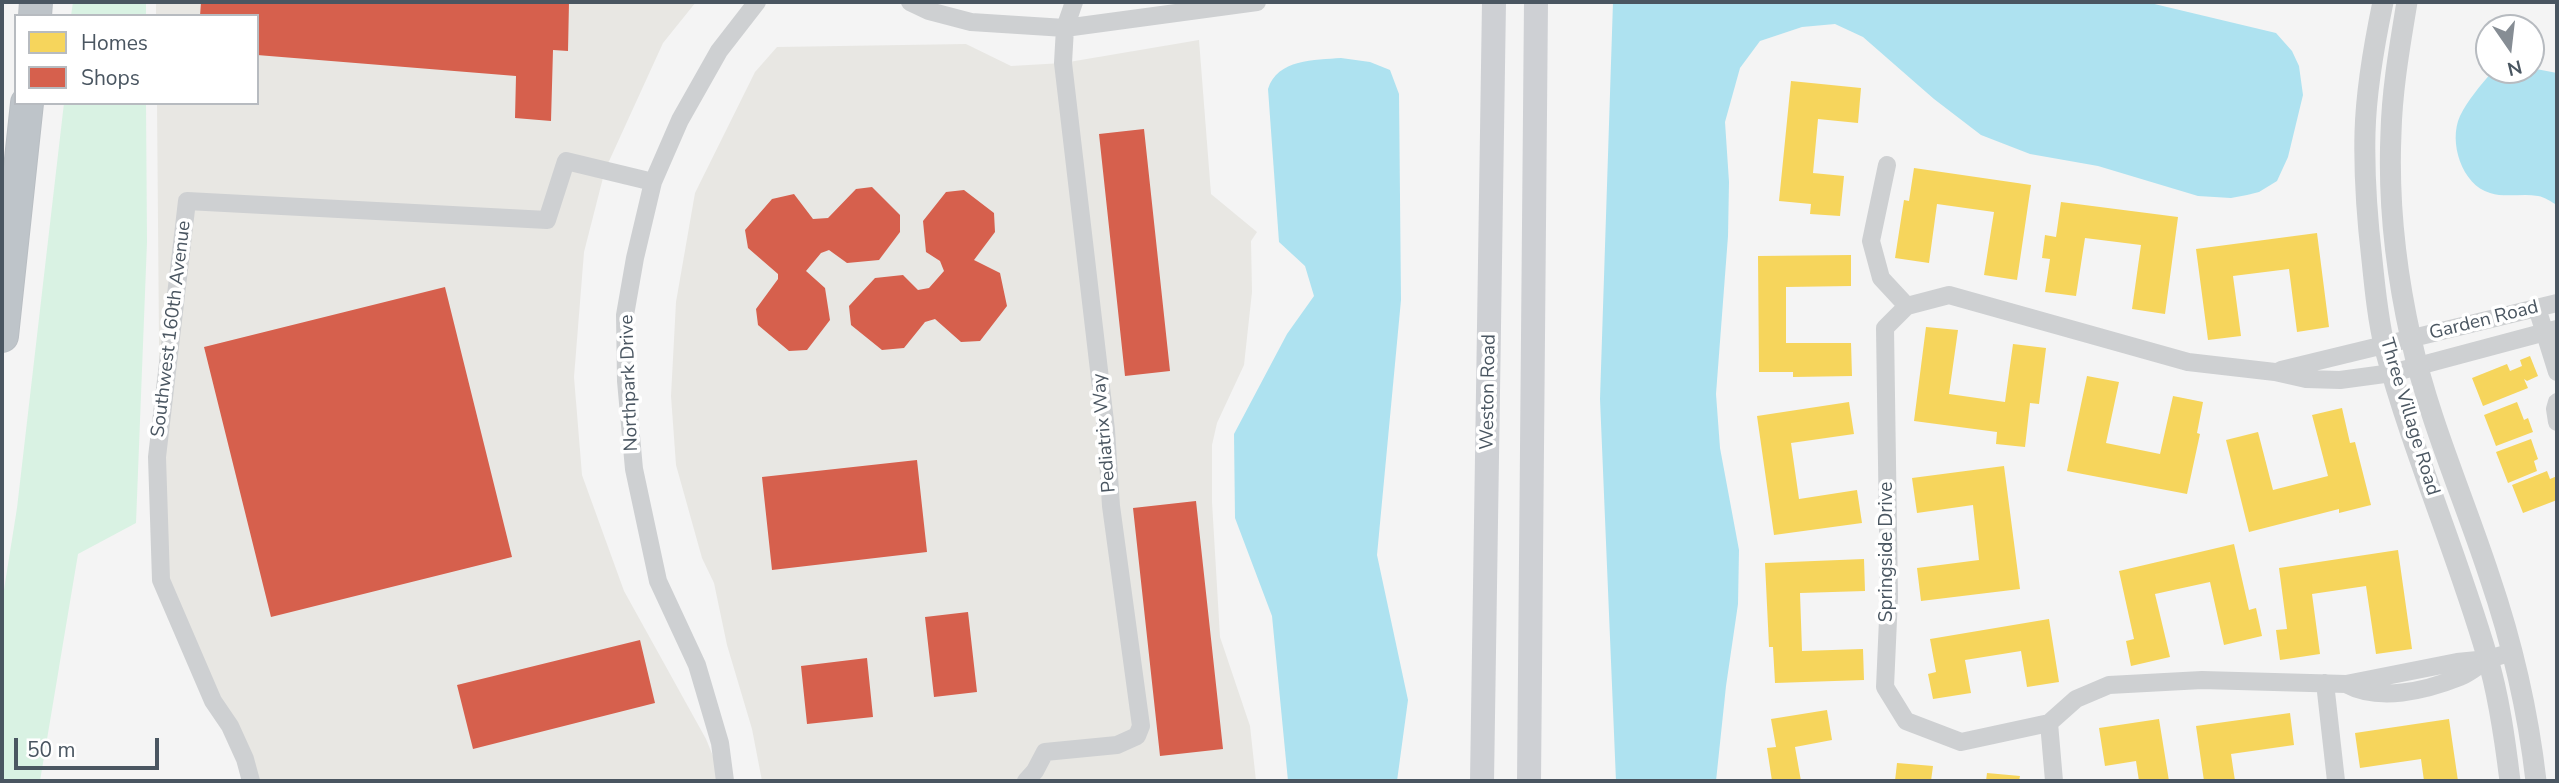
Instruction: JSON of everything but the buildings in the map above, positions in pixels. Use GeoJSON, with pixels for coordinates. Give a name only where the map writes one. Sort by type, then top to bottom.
{"type":"FeatureCollection","features":[{"type":"Feature","properties":{"kind":"highway"},"geometry":{"type":"LineString","coordinates":[[2,336],[27,105]]}},
{"type":"Feature","properties":{"kind":"main road","name":"Weston Road"},"geometry":{"type":"LineString","coordinates":[[1482,781],[1494,2]]}},
{"type":"Feature","properties":{"kind":"main road"},"geometry":{"type":"LineString","coordinates":[[1529,781],[1536,2]]}},
{"type":"Feature","properties":{"kind":"street","name":"Northpark Drive"},"geometry":{"type":"LineString","coordinates":[[725,781],[720,743],[697,665],[658,581],[634,469],[626,381],[625,315],[653,182],[680,120],[719,51],[757,2]]}},
{"type":"Feature","properties":{"kind":"street"},"geometry":{"type":"LineString","coordinates":[[910,2],[929,11],[971,22],[1065,28],[1257,2]]}},
{"type":"Feature","properties":{"kind":"street","name":"Pediatrix Way"},"geometry":{"type":"LineString","coordinates":[[1026,781],[1045,752],[1117,745],[1138,736],[1141,726],[1111,506],[1106,430],[1063,63],[1065,28],[1074,2]]}},
{"type":"Feature","properties":{"kind":"street","name":"Three Village Road"},"geometry":{"type":"LineString","coordinates":[[2383,2],[2373,54],[2365,132],[2367,215],[2384,346],[2411,434],[2464,582],[2488,659],[2510,781]]}},
{"type":"Feature","properties":{"kind":"street","name":"Three Village Road"},"geometry":{"type":"LineString","coordinates":[[2407,2],[2398,54],[2391,133],[2392,213],[2401,285],[2411,340],[2435,426],[2489,574],[2513,652],[2532,744],[2536,781]]}},
{"type":"Feature","properties":{"kind":"street","name":"Southwest 160th Avenue"},"geometry":{"type":"LineString","coordinates":[[251,781],[245,759],[230,726],[213,701],[161,580],[157,457],[187,201],[547,220],[566,161],[653,182]]}},
{"type":"Feature","properties":{"kind":"street"},"geometry":{"type":"LineString","coordinates":[[1887,165],[1871,241],[1881,278],[1908,306],[1950,295],[2188,362],[2274,372],[2306,379],[2340,380],[2419,367]]}},
{"type":"Feature","properties":{"kind":"street","name":"Garden Road"},"geometry":{"type":"LineString","coordinates":[[2411,340],[2557,303]]}},
{"type":"Feature","properties":{"kind":"street","name":"Springside Drive"},"geometry":{"type":"LineString","coordinates":[[1908,306],[1885,328],[1889,597],[1885,687],[1906,721],[1961,742],[2049,723],[2076,699],[2109,685],[2202,680],[2346,684],[2368,694],[2411,691],[2462,677],[2488,659],[2513,652]]}},
{"type":"Feature","properties":{"kind":"street"},"geometry":{"type":"LineString","coordinates":[[2537,308],[2551,332],[2557,372]]}},
{"type":"Feature","properties":{"kind":"street","name":"Garden Road"},"geometry":{"type":"LineString","coordinates":[[2419,367],[2551,332]]}},
{"type":"Feature","properties":{"kind":"street"},"geometry":{"type":"LineString","coordinates":[[2274,372],[2411,340]]}},
{"type":"Feature","properties":{"kind":"street"},"geometry":{"type":"LineString","coordinates":[[2557,402],[2557,422]]}},
{"type":"Feature","properties":{"kind":"street"},"geometry":{"type":"LineString","coordinates":[[2325,683],[2336,781]]}},
{"type":"Feature","properties":{"kind":"street"},"geometry":{"type":"LineString","coordinates":[[2049,723],[2054,781]]}},
{"type":"Feature","properties":{"kind":"shaded area"},"geometry":{"type":"Polygon","coordinates":[[[156,2],[696,2],[663,43],[605,170],[584,252],[574,377],[582,475],[624,591],[706,739],[723,781],[251,781],[161,580],[157,105],[259,105],[259,14],[156,14],[156,2]]]}},
{"type":"Feature","properties":{"kind":"shaded area"},"geometry":{"type":"Polygon","coordinates":[[[1199,40],[1211,194],[1257,232],[1251,241],[1252,292],[1244,365],[1217,423],[1212,445],[1212,502],[1220,637],[1250,726],[1256,781],[762,781],[752,729],[727,645],[714,583],[702,558],[676,465],[671,396],[676,302],[695,193],[755,72],[777,47],[966,44],[1011,66],[1063,63],[1199,40]]]}},
{"type":"Feature","properties":{"kind":"green space"},"geometry":{"type":"Polygon","coordinates":[[[73,2],[146,2],[146,14],[71,14],[73,2]]]}},
{"type":"Feature","properties":{"kind":"green space"},"geometry":{"type":"Polygon","coordinates":[[[64,105],[146,105],[147,242],[136,523],[78,554],[40,781],[2,781],[2,602],[17,508],[64,105]]]}},
{"type":"Feature","properties":{"kind":"water"},"geometry":{"type":"Polygon","coordinates":[[[1613,2],[2146,2],[2276,33],[2292,51],[2299,66],[2303,95],[2288,157],[2277,181],[2259,192],[2247,195],[2231,198],[2198,196],[2098,166],[2030,154],[1981,135],[1934,99],[1863,37],[1835,24],[1802,27],[1760,41],[1740,68],[1725,122],[1729,182],[1728,236],[1716,394],[1720,448],[1739,550],[1738,604],[1716,781],[1616,781],[1600,399],[1613,2]]]}},
{"type":"Feature","properties":{"kind":"water"},"geometry":{"type":"Polygon","coordinates":[[[1341,58],[1370,62],[1390,70],[1399,94],[1401,300],[1377,555],[1408,700],[1397,781],[1288,781],[1272,616],[1235,518],[1234,434],[1287,334],[1314,296],[1305,266],[1279,242],[1268,89],[1273,79],[1288,67],[1309,61],[1341,58]]]}},
{"type":"Feature","properties":{"kind":"water"},"geometry":{"type":"Polygon","coordinates":[[[2545,71],[2557,73],[2557,205],[2532,195],[2490,193],[2472,181],[2460,161],[2456,138],[2460,116],[2482,84],[2545,84],[2545,71]]]}}]}
